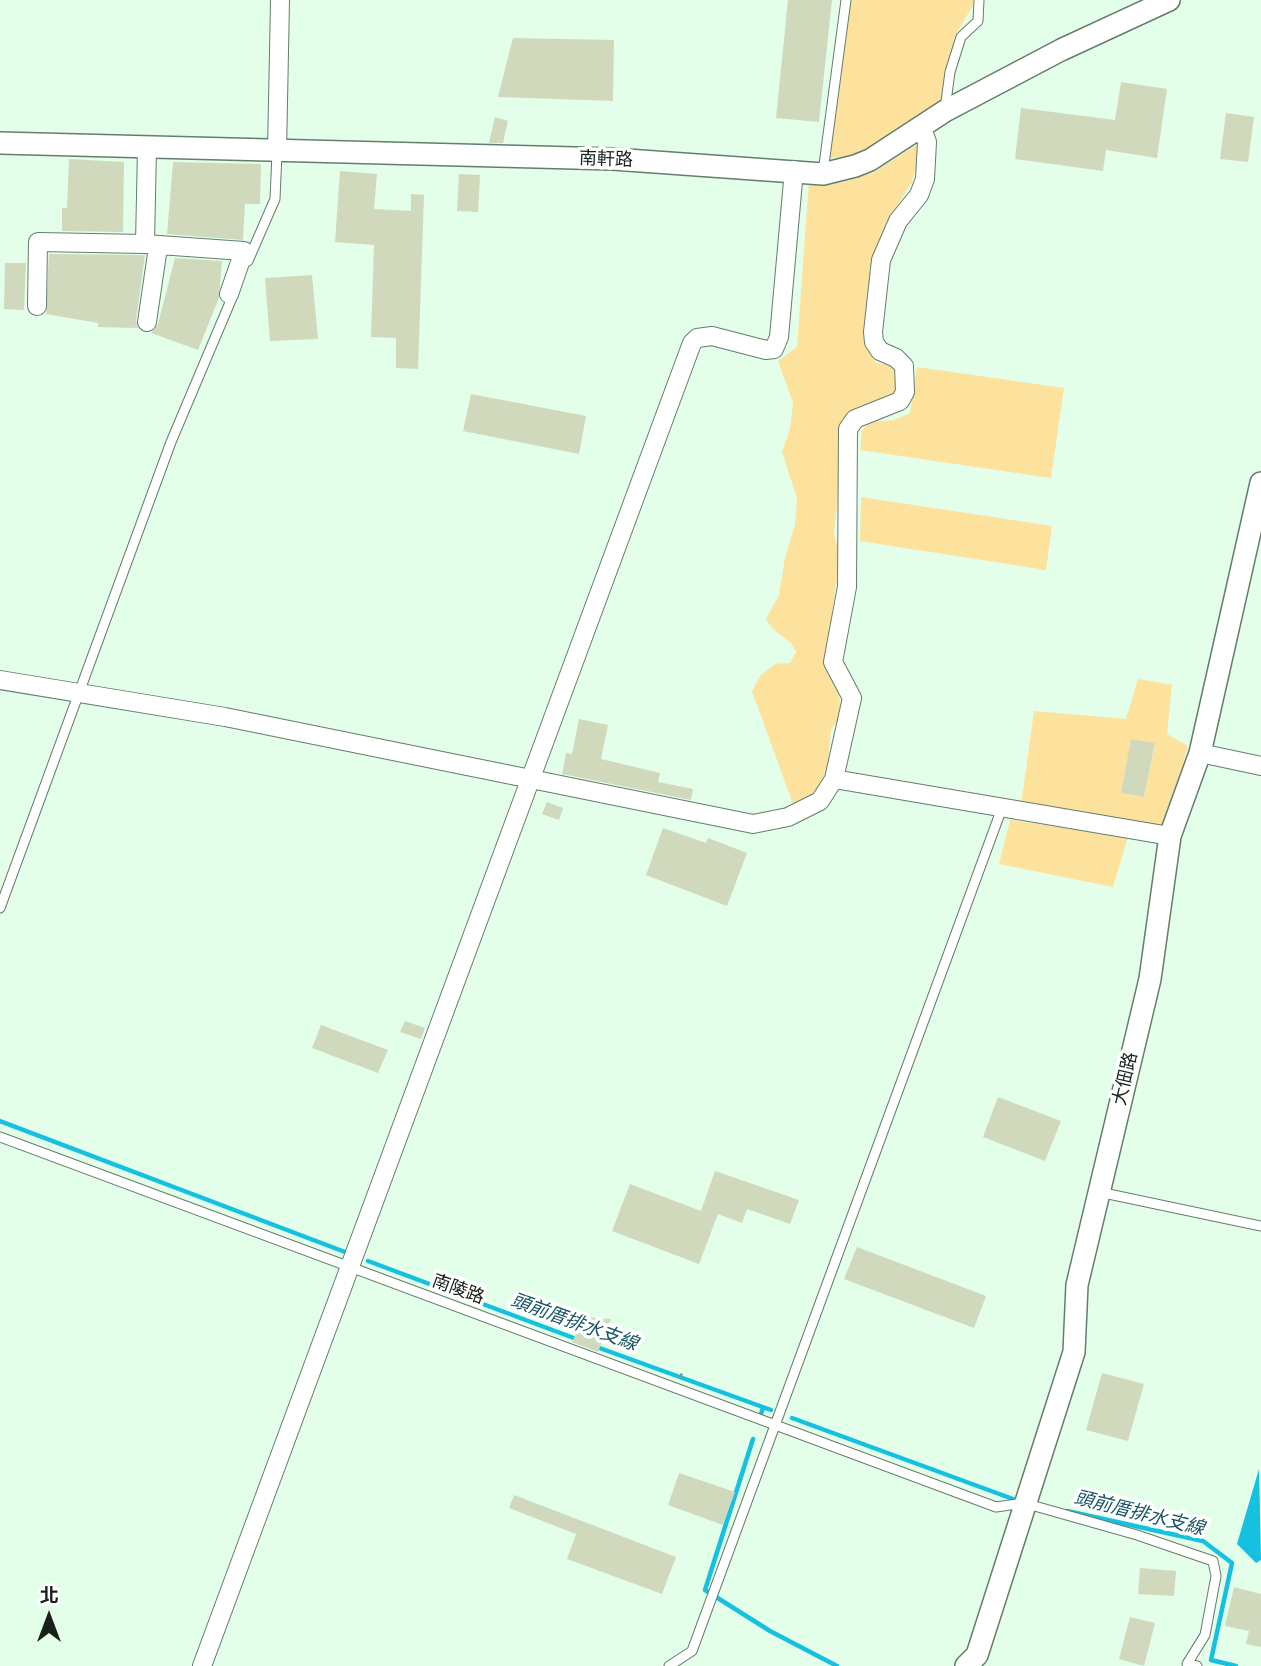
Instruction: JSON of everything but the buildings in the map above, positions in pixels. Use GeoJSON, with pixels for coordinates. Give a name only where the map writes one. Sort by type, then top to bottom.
{"type":"FeatureCollection","features":[{"type":"Feature","properties":{"kind":"street"},"geometry":{"type":"LineString","coordinates":[[277,153],[280,0]]}},
{"type":"Feature","properties":{"kind":"street","name":"南軒路"},"geometry":{"type":"LineString","coordinates":[[0,143],[277,153],[613,159],[822,174],[870,160],[945,111],[1061,50],[1169,0]]}},
{"type":"Feature","properties":{"kind":"street"},"geometry":{"type":"LineString","coordinates":[[0,680],[78,695],[225,717],[529,781],[753,824],[788,817],[820,801],[834,779],[852,698],[833,662],[847,587],[848,429],[855,419],[900,401],[905,392],[904,366],[880,351],[874,342],[873,332],[881,260],[898,221],[919,195],[925,179],[927,142],[921,126]]}},
{"type":"Feature","properties":{"kind":"street"},"geometry":{"type":"LineString","coordinates":[[147,148],[152,245],[147,322]]}},
{"type":"Feature","properties":{"kind":"street"},"geometry":{"type":"LineString","coordinates":[[202,1666],[692,343],[696,338],[712,335],[766,350],[774,349],[779,337],[794,170]]}},
{"type":"Feature","properties":{"kind":"street"},"geometry":{"type":"LineString","coordinates":[[37,306],[38,242],[244,251],[229,294]]}},
{"type":"Feature","properties":{"kind":"street","name":"大佃路"},"geometry":{"type":"LineString","coordinates":[[966,1666],[977,1655],[1073,1352],[1077,1284],[1150,979],[1170,836],[1200,753],[1261,483]]}},
{"type":"Feature","properties":{"kind":"street"},"geometry":{"type":"LineString","coordinates":[[1200,753],[1261,766]]}},
{"type":"Feature","properties":{"kind":"street"},"geometry":{"type":"LineString","coordinates":[[834,779],[1170,836]]}},
{"type":"Feature","properties":{"kind":"lane"},"geometry":{"type":"LineString","coordinates":[[822,174],[846,0]]}},
{"type":"Feature","properties":{"kind":"lane"},"geometry":{"type":"LineString","coordinates":[[945,111],[950,72],[961,37],[978,21],[979,0]]}},
{"type":"Feature","properties":{"kind":"lane"},"geometry":{"type":"LineString","coordinates":[[0,908],[171,442],[275,199],[277,153]]}},
{"type":"Feature","properties":{"kind":"lane"},"geometry":{"type":"LineString","coordinates":[[668,1666],[692,1651],[1002,808]]}},
{"type":"Feature","properties":{"kind":"lane","name":"南陵路"},"geometry":{"type":"LineString","coordinates":[[0,1137],[996,1507],[1024,1503],[1138,1535],[1213,1561],[1216,1576],[1205,1636],[1190,1665]]}},
{"type":"Feature","properties":{"kind":"lane"},"geometry":{"type":"LineString","coordinates":[[1099,1192],[1261,1226]]}},
{"type":"Feature","properties":{"kind":"shaded area"},"geometry":{"type":"Polygon","coordinates":[[[846,0],[973,0],[973,5],[955,36],[942,102],[862,156],[830,158],[846,0]]]}},
{"type":"Feature","properties":{"kind":"shaded area"},"geometry":{"type":"Polygon","coordinates":[[[918,144],[919,158],[912,182],[884,227],[865,345],[876,363],[891,366],[900,378],[896,395],[857,407],[842,422],[842,461],[834,533],[840,558],[825,663],[839,695],[841,715],[831,730],[828,762],[822,780],[810,797],[793,804],[752,691],[760,676],[775,664],[790,663],[796,652],[791,643],[772,628],[766,619],[779,595],[785,558],[795,525],[797,498],[782,452],[790,429],[793,403],[778,361],[797,347],[809,181],[837,182],[873,173],[918,144]]]}},
{"type":"Feature","properties":{"kind":"shaded area"},"geometry":{"type":"Polygon","coordinates":[[[917,367],[1064,388],[1051,478],[860,450],[862,431],[869,422],[894,420],[910,413],[917,367]]]}},
{"type":"Feature","properties":{"kind":"shaded area"},"geometry":{"type":"Polygon","coordinates":[[[861,497],[1052,526],[1046,570],[860,541],[861,497]]]}},
{"type":"Feature","properties":{"kind":"shaded area"},"geometry":{"type":"Polygon","coordinates":[[[1138,679],[1172,685],[1167,734],[1188,746],[1165,829],[1021,806],[1034,711],[1126,719],[1138,679]],[[1132,739],[1121,793],[1144,797],[1155,744],[1132,739]]]}},
{"type":"Feature","properties":{"kind":"shaded area"},"geometry":{"type":"Polygon","coordinates":[[[1010,820],[1128,837],[1113,887],[999,864],[1010,820]]]}},
{"type":"Feature","properties":{"kind":"water"},"geometry":{"type":"Polygon","coordinates":[[[1259,1469],[1261,1560],[1256,1563],[1237,1544],[1259,1469]]]}},
{"type":"Feature","properties":{"kind":"waterway","name":"頭前厝排水支線"},"geometry":{"type":"LineString","coordinates":[[0,1121],[345,1252]]}},
{"type":"Feature","properties":{"kind":"waterway","name":"頭前厝排水支線"},"geometry":{"type":"LineString","coordinates":[[368,1261],[579,1340]]}},
{"type":"Feature","properties":{"kind":"waterway","name":"頭前厝排水支線"},"geometry":{"type":"LineString","coordinates":[[594,1346],[771,1410]]}},
{"type":"Feature","properties":{"kind":"waterway"},"geometry":{"type":"LineString","coordinates":[[761,1414],[763,1408]]}},
{"type":"Feature","properties":{"kind":"waterway","name":"頭前厝排水支線"},"geometry":{"type":"LineString","coordinates":[[792,1418],[1013,1499]]}},
{"type":"Feature","properties":{"kind":"waterway"},"geometry":{"type":"LineString","coordinates":[[753,1439],[705,1590],[770,1631],[837,1666]]}},
{"type":"Feature","properties":{"kind":"waterway","name":"頭前厝排水支線"},"geometry":{"type":"LineString","coordinates":[[1067,1511],[1203,1541],[1232,1563],[1211,1660],[1236,1666]]}}]}
